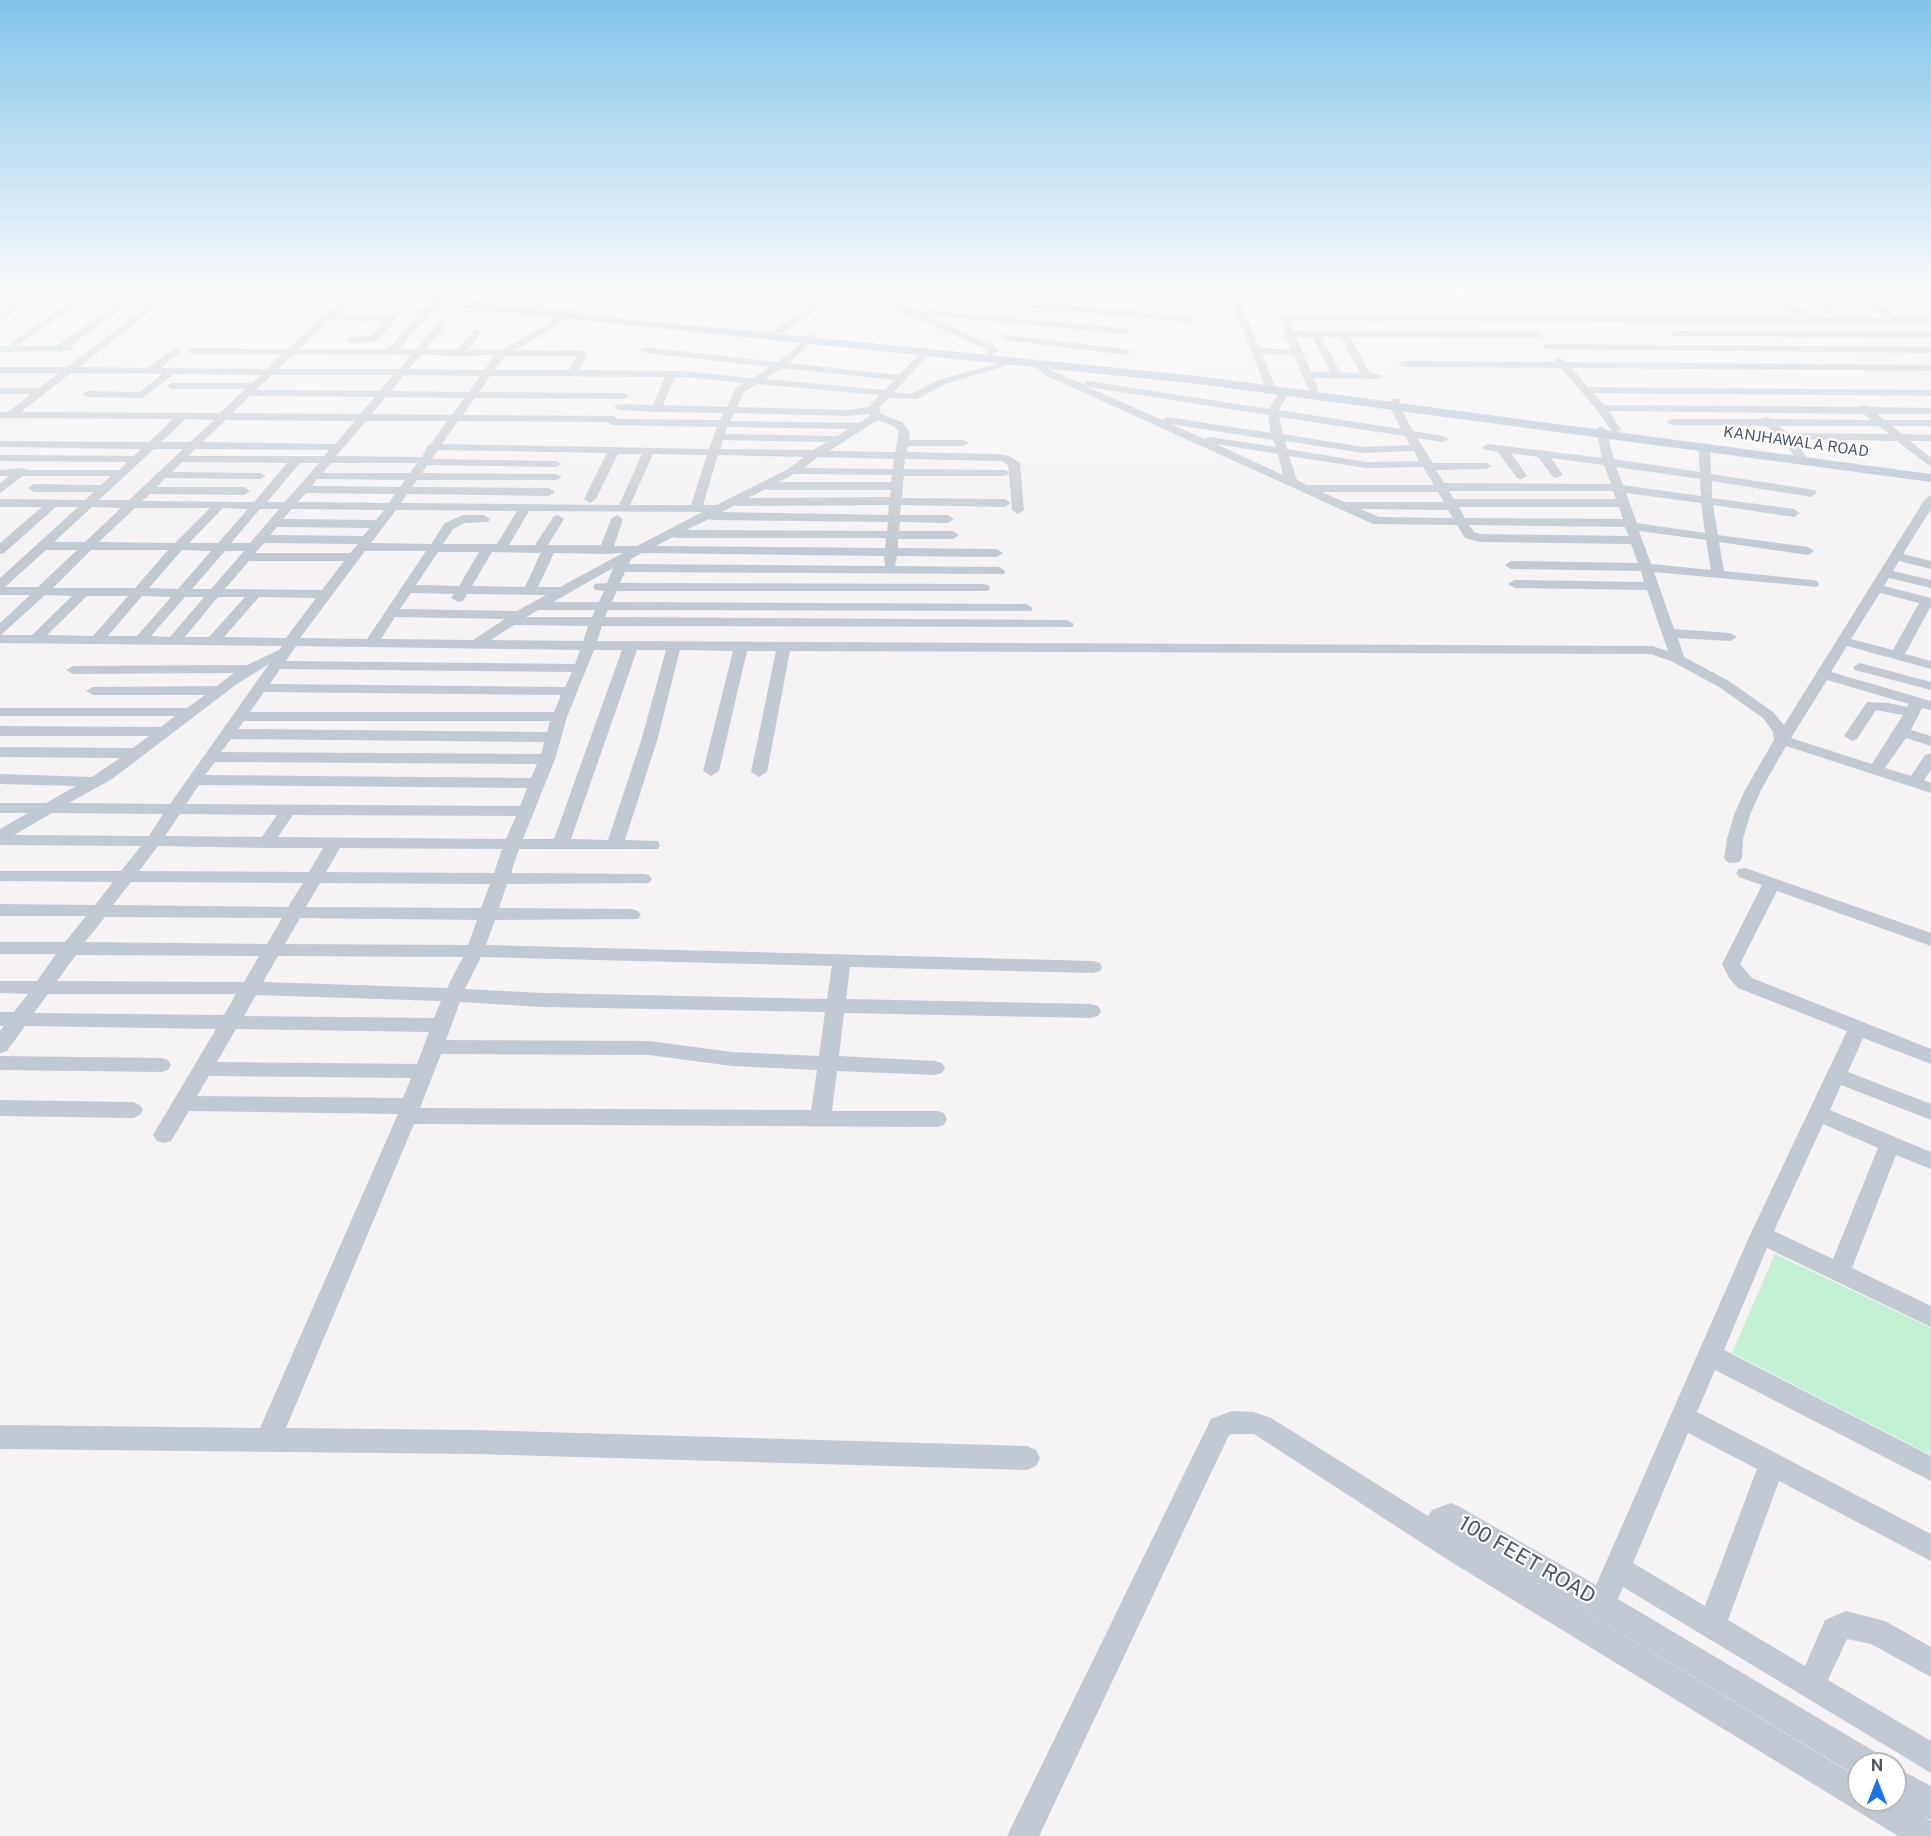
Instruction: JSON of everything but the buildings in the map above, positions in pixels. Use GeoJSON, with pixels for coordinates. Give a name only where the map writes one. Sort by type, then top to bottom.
{"type":"FeatureCollection","features":[{"type":"Feature","properties":{"kind":"main road","name":"KANJHAWALA ROAD"},"geometry":{"type":"LineString","coordinates":[[1181,378],[1314,391],[1395,403]]}},
{"type":"Feature","properties":{"kind":"main road","name":"KANJHAWALA ROAD"},"geometry":{"type":"LineString","coordinates":[[1187,378],[1606,430],[1931,478]]}},
{"type":"Feature","properties":{"kind":"main road","name":"KANJHAWALA ROAD"},"geometry":{"type":"LineString","coordinates":[[1606,430],[1704,446],[1931,473]]}},
{"type":"Feature","properties":{"kind":"street"},"geometry":{"type":"LineString","coordinates":[[0,423],[5,415],[27,403],[59,378]]}},
{"type":"Feature","properties":{"kind":"street"},"geometry":{"type":"LineString","coordinates":[[107,378],[87,394],[143,394],[163,378]]}},
{"type":"Feature","properties":{"kind":"street"},"geometry":{"type":"LineString","coordinates":[[113,395],[137,378]]}},
{"type":"Feature","properties":{"kind":"street"},"geometry":{"type":"LineString","coordinates":[[0,637],[17,614],[262,378]]}},
{"type":"Feature","properties":{"kind":"street"},"geometry":{"type":"LineString","coordinates":[[174,641],[397,378]]}},
{"type":"Feature","properties":{"kind":"street"},"geometry":{"type":"LineString","coordinates":[[438,378],[587,396],[624,396]]}},
{"type":"Feature","properties":{"kind":"street"},"geometry":{"type":"LineString","coordinates":[[0,1046],[10,1019],[43,988],[69,949],[153,842],[284,653],[294,635],[380,524],[484,378]]}},
{"type":"Feature","properties":{"kind":"street"},"geometry":{"type":"LineString","coordinates":[[0,488],[93,416],[111,405],[379,399],[516,378]]}},
{"type":"Feature","properties":{"kind":"street"},"geometry":{"type":"LineString","coordinates":[[571,423],[598,378]]}},
{"type":"Feature","properties":{"kind":"street"},"geometry":{"type":"LineString","coordinates":[[590,499],[612,450],[612,421],[634,378]]}},
{"type":"Feature","properties":{"kind":"street"},"geometry":{"type":"LineString","coordinates":[[656,409],[666,378]]}},
{"type":"Feature","properties":{"kind":"street"},"geometry":{"type":"LineString","coordinates":[[729,378],[913,397],[942,382],[957,378]]}},
{"type":"Feature","properties":{"kind":"street"},"geometry":{"type":"LineString","coordinates":[[700,515],[714,451],[724,424],[740,390],[762,378]]}},
{"type":"Feature","properties":{"kind":"street"},"geometry":{"type":"LineString","coordinates":[[476,644],[515,618],[628,559],[700,515],[722,509],[792,471],[861,426],[875,413],[886,394],[902,378]]}},
{"type":"Feature","properties":{"kind":"street"},"geometry":{"type":"LineString","coordinates":[[1058,378],[1377,521],[1631,524],[1808,551]]}},
{"type":"Feature","properties":{"kind":"street"},"geometry":{"type":"LineString","coordinates":[[1114,388],[1122,378]]}},
{"type":"Feature","properties":{"kind":"street"},"geometry":{"type":"LineString","coordinates":[[1266,378],[1270,387]]}},
{"type":"Feature","properties":{"kind":"street"},"geometry":{"type":"LineString","coordinates":[[1308,378],[1314,391]]}},
{"type":"Feature","properties":{"kind":"street"},"geometry":{"type":"LineString","coordinates":[[1573,378],[1597,404],[1606,430],[1609,462],[1678,660]]}},
{"type":"Feature","properties":{"kind":"street"},"geometry":{"type":"LineString","coordinates":[[1577,382],[1680,378]]}},
{"type":"Feature","properties":{"kind":"street"},"geometry":{"type":"LineString","coordinates":[[1766,378],[1927,384]]}},
{"type":"Feature","properties":{"kind":"street"},"geometry":{"type":"LineString","coordinates":[[1827,378],[1931,464]]}},
{"type":"Feature","properties":{"kind":"street"},"geometry":{"type":"LineString","coordinates":[[0,380],[56,380]]}},
{"type":"Feature","properties":{"kind":"street"},"geometry":{"type":"LineString","coordinates":[[1577,382],[1736,392],[1845,393],[1927,384]]}},
{"type":"Feature","properties":{"kind":"street"},"geometry":{"type":"LineString","coordinates":[[216,396],[194,396],[170,391],[206,386],[393,383]]}},
{"type":"Feature","properties":{"kind":"street"},"geometry":{"type":"LineString","coordinates":[[480,384],[630,385]]}},
{"type":"Feature","properties":{"kind":"street"},"geometry":{"type":"LineString","coordinates":[[1072,384],[1114,388],[1273,417],[1324,432]]}},
{"type":"Feature","properties":{"kind":"street"},"geometry":{"type":"LineString","coordinates":[[194,396],[206,386]]}},
{"type":"Feature","properties":{"kind":"street"},"geometry":{"type":"LineString","coordinates":[[253,387],[379,399]]}},
{"type":"Feature","properties":{"kind":"street"},"geometry":{"type":"LineString","coordinates":[[0,391],[43,391]]}},
{"type":"Feature","properties":{"kind":"street"},"geometry":{"type":"LineString","coordinates":[[1285,391],[1273,417],[1282,451],[1297,486]]}},
{"type":"Feature","properties":{"kind":"street"},"geometry":{"type":"LineString","coordinates":[[1736,392],[1785,436],[1801,457]]}},
{"type":"Feature","properties":{"kind":"street"},"geometry":{"type":"LineString","coordinates":[[1597,404],[1745,401]]}},
{"type":"Feature","properties":{"kind":"street"},"geometry":{"type":"LineString","coordinates":[[0,402],[27,403]]}},
{"type":"Feature","properties":{"kind":"street"},"geometry":{"type":"LineString","coordinates":[[1395,403],[1408,432],[1469,535],[1480,538],[1636,540]]}},
{"type":"Feature","properties":{"kind":"street"},"geometry":{"type":"LineString","coordinates":[[1597,404],[1755,410],[1931,411]]}},
{"type":"Feature","properties":{"kind":"street"},"geometry":{"type":"LineString","coordinates":[[1153,405],[1329,420],[1443,439]]}},
{"type":"Feature","properties":{"kind":"street"},"geometry":{"type":"LineString","coordinates":[[619,407],[875,413],[902,427],[905,432],[898,472],[881,646]]}},
{"type":"Feature","properties":{"kind":"street"},"geometry":{"type":"LineString","coordinates":[[5,415],[364,417],[571,423],[612,421],[861,426]]}},
{"type":"Feature","properties":{"kind":"street"},"geometry":{"type":"LineString","coordinates":[[0,585],[182,417]]}},
{"type":"Feature","properties":{"kind":"street"},"geometry":{"type":"LineString","coordinates":[[248,446],[277,417]]}},
{"type":"Feature","properties":{"kind":"street"},"geometry":{"type":"LineString","coordinates":[[291,447],[318,417]]}},
{"type":"Feature","properties":{"kind":"street"},"geometry":{"type":"LineString","coordinates":[[1144,417],[1363,450],[1418,448]]}},
{"type":"Feature","properties":{"kind":"street"},"geometry":{"type":"LineString","coordinates":[[1319,444],[1329,420]]}},
{"type":"Feature","properties":{"kind":"street"},"geometry":{"type":"LineString","coordinates":[[1671,422],[1931,423]]}},
{"type":"Feature","properties":{"kind":"street"},"geometry":{"type":"LineString","coordinates":[[1188,436],[1366,465],[1486,466]]}},
{"type":"Feature","properties":{"kind":"street"},"geometry":{"type":"LineString","coordinates":[[1785,436],[1931,438]]}},
{"type":"Feature","properties":{"kind":"street"},"geometry":{"type":"LineString","coordinates":[[719,437],[839,439]]}},
{"type":"Feature","properties":{"kind":"street"},"geometry":{"type":"LineString","coordinates":[[903,443],[963,443]]}},
{"type":"Feature","properties":{"kind":"street"},"geometry":{"type":"LineString","coordinates":[[0,444],[337,447]]}},
{"type":"Feature","properties":{"kind":"street"},"geometry":{"type":"LineString","coordinates":[[1704,446],[1704,476],[1718,573]]}},
{"type":"Feature","properties":{"kind":"street"},"geometry":{"type":"LineString","coordinates":[[1488,447],[1609,462],[1812,493]]}},
{"type":"Feature","properties":{"kind":"street"},"geometry":{"type":"LineString","coordinates":[[1502,449],[1521,476]]}},
{"type":"Feature","properties":{"kind":"street"},"geometry":{"type":"LineString","coordinates":[[180,459],[326,460],[612,450],[996,457],[1010,460],[1015,468],[1018,510]]}},
{"type":"Feature","properties":{"kind":"street"},"geometry":{"type":"LineString","coordinates":[[606,550],[622,509],[650,450]]}},
{"type":"Feature","properties":{"kind":"street"},"geometry":{"type":"LineString","coordinates":[[1916,450],[1931,451]]}},
{"type":"Feature","properties":{"kind":"street"},"geometry":{"type":"LineString","coordinates":[[1542,454],[1557,475]]}},
{"type":"Feature","properties":{"kind":"street"},"geometry":{"type":"LineString","coordinates":[[427,457],[556,464]]}},
{"type":"Feature","properties":{"kind":"street"},"geometry":{"type":"LineString","coordinates":[[0,458],[136,459]]}},
{"type":"Feature","properties":{"kind":"street"},"geometry":{"type":"LineString","coordinates":[[141,640],[296,460]]}},
{"type":"Feature","properties":{"kind":"street"},"geometry":{"type":"LineString","coordinates":[[792,471],[1004,473]]}},
{"type":"Feature","properties":{"kind":"street"},"geometry":{"type":"LineString","coordinates":[[0,473],[120,473]]}},
{"type":"Feature","properties":{"kind":"street"},"geometry":{"type":"LineString","coordinates":[[0,518],[51,473]]}},
{"type":"Feature","properties":{"kind":"street"},"geometry":{"type":"LineString","coordinates":[[163,475],[260,476]]}},
{"type":"Feature","properties":{"kind":"street"},"geometry":{"type":"LineString","coordinates":[[314,476],[556,477]]}},
{"type":"Feature","properties":{"kind":"street"},"geometry":{"type":"LineString","coordinates":[[764,486],[897,486]]}},
{"type":"Feature","properties":{"kind":"street"},"geometry":{"type":"LineString","coordinates":[[1297,486],[1618,488],[1794,513]]}},
{"type":"Feature","properties":{"kind":"street"},"geometry":{"type":"LineString","coordinates":[[34,488],[104,489]]}},
{"type":"Feature","properties":{"kind":"street"},"geometry":{"type":"LineString","coordinates":[[303,489],[549,492]]}},
{"type":"Feature","properties":{"kind":"street"},"geometry":{"type":"LineString","coordinates":[[147,490],[244,491]]}},
{"type":"Feature","properties":{"kind":"street"},"geometry":{"type":"LineString","coordinates":[[566,500],[590,499],[622,509]]}},
{"type":"Feature","properties":{"kind":"street"},"geometry":{"type":"LineString","coordinates":[[1733,858],[1735,839],[1742,814],[1753,790],[1931,499]]}},
{"type":"Feature","properties":{"kind":"street"},"geometry":{"type":"LineString","coordinates":[[735,502],[1005,503]]}},
{"type":"Feature","properties":{"kind":"street"},"geometry":{"type":"LineString","coordinates":[[1338,505],[1623,502]]}},
{"type":"Feature","properties":{"kind":"street"},"geometry":{"type":"LineString","coordinates":[[2,547],[54,503]]}},
{"type":"Feature","properties":{"kind":"street"},"geometry":{"type":"LineString","coordinates":[[0,504],[525,507],[622,509],[700,515],[948,519]]}},
{"type":"Feature","properties":{"kind":"street"},"geometry":{"type":"LineString","coordinates":[[98,639],[178,547],[220,505]]}},
{"type":"Feature","properties":{"kind":"street"},"geometry":{"type":"LineString","coordinates":[[448,613],[463,589],[525,507]]}},
{"type":"Feature","properties":{"kind":"street"},"geometry":{"type":"LineString","coordinates":[[371,643],[448,526],[456,520],[558,519],[622,509]]}},
{"type":"Feature","properties":{"kind":"street"},"geometry":{"type":"LineString","coordinates":[[530,590],[544,549],[558,519]]}},
{"type":"Feature","properties":{"kind":"street"},"geometry":{"type":"LineString","coordinates":[[275,523],[380,524]]}},
{"type":"Feature","properties":{"kind":"street"},"geometry":{"type":"LineString","coordinates":[[670,534],[953,535]]}},
{"type":"Feature","properties":{"kind":"street"},"geometry":{"type":"LineString","coordinates":[[2,547],[606,550],[628,559],[890,570],[999,571]]}},
{"type":"Feature","properties":{"kind":"street"},"geometry":{"type":"LineString","coordinates":[[254,548],[361,548]]}},
{"type":"Feature","properties":{"kind":"street"},"geometry":{"type":"LineString","coordinates":[[628,559],[891,552],[997,553]]}},
{"type":"Feature","properties":{"kind":"street"},"geometry":{"type":"LineString","coordinates":[[1895,556],[1931,565]]}},
{"type":"Feature","properties":{"kind":"street"},"geometry":{"type":"LineString","coordinates":[[268,1440],[409,1111],[453,995],[475,951],[512,845],[547,759],[559,717],[581,668],[611,587],[628,559]]}},
{"type":"Feature","properties":{"kind":"street"},"geometry":{"type":"LineString","coordinates":[[1511,565],[1645,567],[1812,584]]}},
{"type":"Feature","properties":{"kind":"street"},"geometry":{"type":"LineString","coordinates":[[1885,573],[1931,584]]}},
{"type":"Feature","properties":{"kind":"street"},"geometry":{"type":"LineString","coordinates":[[1515,584],[1652,586]]}},
{"type":"Feature","properties":{"kind":"street"},"geometry":{"type":"LineString","coordinates":[[406,590],[530,590],[611,587],[983,588]]}},
{"type":"Feature","properties":{"kind":"street"},"geometry":{"type":"LineString","coordinates":[[1876,588],[1929,601],[1897,656]]}},
{"type":"Feature","properties":{"kind":"street"},"geometry":{"type":"LineString","coordinates":[[0,591],[325,594]]}},
{"type":"Feature","properties":{"kind":"street"},"geometry":{"type":"LineString","coordinates":[[36,639],[83,592]]}},
{"type":"Feature","properties":{"kind":"street"},"geometry":{"type":"LineString","coordinates":[[212,642],[255,594]]}},
{"type":"Feature","properties":{"kind":"street"},"geometry":{"type":"LineString","coordinates":[[536,606],[600,615],[884,624],[1067,624]]}},
{"type":"Feature","properties":{"kind":"street"},"geometry":{"type":"LineString","coordinates":[[391,613],[448,613],[515,618],[886,608],[1026,608]]}},
{"type":"Feature","properties":{"kind":"street"},"geometry":{"type":"LineString","coordinates":[[0,614],[17,614]]}},
{"type":"Feature","properties":{"kind":"street"},"geometry":{"type":"LineString","coordinates":[[1668,633],[1730,637]]}},
{"type":"Feature","properties":{"kind":"street"},"geometry":{"type":"LineString","coordinates":[[0,637],[212,642],[284,653],[581,668]]}},
{"type":"Feature","properties":{"kind":"street"},"geometry":{"type":"LineString","coordinates":[[1843,641],[1931,665]]}},
{"type":"Feature","properties":{"kind":"street"},"geometry":{"type":"LineString","coordinates":[[0,838],[95,782],[250,669],[284,653],[371,643],[1184,649],[1640,649],[1663,652],[1724,684],[1755,705],[1778,726],[1782,740]]}},
{"type":"Feature","properties":{"kind":"street"},"geometry":{"type":"LineString","coordinates":[[711,771],[741,645]]}},
{"type":"Feature","properties":{"kind":"street"},"geometry":{"type":"LineString","coordinates":[[759,771],[784,645]]}},
{"type":"Feature","properties":{"kind":"street"},"geometry":{"type":"LineString","coordinates":[[561,844],[631,646]]}},
{"type":"Feature","properties":{"kind":"street"},"geometry":{"type":"LineString","coordinates":[[615,844],[649,741],[674,646]]}},
{"type":"Feature","properties":{"kind":"street"},"geometry":{"type":"LineString","coordinates":[[1860,667],[1931,686]]}},
{"type":"Feature","properties":{"kind":"street"},"geometry":{"type":"LineString","coordinates":[[73,670],[250,669]]}},
{"type":"Feature","properties":{"kind":"street"},"geometry":{"type":"LineString","coordinates":[[1823,674],[1920,707]]}},
{"type":"Feature","properties":{"kind":"street"},"geometry":{"type":"LineString","coordinates":[[260,688],[571,691]]}},
{"type":"Feature","properties":{"kind":"street"},"geometry":{"type":"LineString","coordinates":[[93,691],[220,690]]}},
{"type":"Feature","properties":{"kind":"street"},"geometry":{"type":"LineString","coordinates":[[1852,736],[1872,705],[1920,707]]}},
{"type":"Feature","properties":{"kind":"street"},"geometry":{"type":"LineString","coordinates":[[1876,771],[1920,707]]}},
{"type":"Feature","properties":{"kind":"street"},"geometry":{"type":"LineString","coordinates":[[0,712],[190,712]]}},
{"type":"Feature","properties":{"kind":"street"},"geometry":{"type":"LineString","coordinates":[[239,716],[559,717]]}},
{"type":"Feature","properties":{"kind":"street"},"geometry":{"type":"LineString","coordinates":[[0,731],[164,732]]}},
{"type":"Feature","properties":{"kind":"street"},"geometry":{"type":"LineString","coordinates":[[1902,732],[1931,741]]}},
{"type":"Feature","properties":{"kind":"street"},"geometry":{"type":"LineString","coordinates":[[228,734],[553,736]]}},
{"type":"Feature","properties":{"kind":"street"},"geometry":{"type":"LineString","coordinates":[[1782,740],[1931,788]]}},
{"type":"Feature","properties":{"kind":"street"},"geometry":{"type":"LineString","coordinates":[[0,752],[136,753]]}},
{"type":"Feature","properties":{"kind":"street"},"geometry":{"type":"LineString","coordinates":[[211,757],[547,759]]}},
{"type":"Feature","properties":{"kind":"street"},"geometry":{"type":"LineString","coordinates":[[1914,783],[1931,758]]}},
{"type":"Feature","properties":{"kind":"street"},"geometry":{"type":"LineString","coordinates":[[0,779],[95,782]]}},
{"type":"Feature","properties":{"kind":"street"},"geometry":{"type":"LineString","coordinates":[[194,780],[538,783]]}},
{"type":"Feature","properties":{"kind":"street"},"geometry":{"type":"LineString","coordinates":[[0,808],[525,811]]}},
{"type":"Feature","properties":{"kind":"street"},"geometry":{"type":"LineString","coordinates":[[266,843],[288,810]]}},
{"type":"Feature","properties":{"kind":"street"},"geometry":{"type":"LineString","coordinates":[[0,838],[334,844],[652,845]]}},
{"type":"Feature","properties":{"kind":"street"},"geometry":{"type":"LineString","coordinates":[[164,1135],[334,844]]}},
{"type":"Feature","properties":{"kind":"street"},"geometry":{"type":"LineString","coordinates":[[1745,873],[1931,940]]}},
{"type":"Feature","properties":{"kind":"street"},"geometry":{"type":"LineString","coordinates":[[0,876],[644,879]]}},
{"type":"Feature","properties":{"kind":"street"},"geometry":{"type":"LineString","coordinates":[[1772,884],[1731,964],[1736,974],[1745,982],[1931,1057]]}},
{"type":"Feature","properties":{"kind":"street"},"geometry":{"type":"LineString","coordinates":[[0,910],[632,915]]}},
{"type":"Feature","properties":{"kind":"street"},"geometry":{"type":"LineString","coordinates":[[0,948],[475,951],[1093,967]]}},
{"type":"Feature","properties":{"kind":"street"},"geometry":{"type":"LineString","coordinates":[[820,1119],[842,960]]}},
{"type":"Feature","properties":{"kind":"street"},"geometry":{"type":"LineString","coordinates":[[0,987],[251,988],[542,1000],[1091,1011]]}},
{"type":"Feature","properties":{"kind":"street"},"geometry":{"type":"LineString","coordinates":[[10,1019],[441,1025]]}},
{"type":"Feature","properties":{"kind":"street"},"geometry":{"type":"LineString","coordinates":[[1602,1603],[1761,1235],[1858,1028]]}},
{"type":"Feature","properties":{"kind":"street"},"geometry":{"type":"LineString","coordinates":[[434,1047],[649,1048],[732,1059],[935,1068]]}},
{"type":"Feature","properties":{"kind":"street"},"geometry":{"type":"LineString","coordinates":[[0,1063],[161,1065]]}},
{"type":"Feature","properties":{"kind":"street"},"geometry":{"type":"LineString","coordinates":[[202,1069],[424,1071]]}},
{"type":"Feature","properties":{"kind":"street"},"geometry":{"type":"LineString","coordinates":[[1835,1075],[1931,1112]]}},
{"type":"Feature","properties":{"kind":"street"},"geometry":{"type":"LineString","coordinates":[[183,1103],[409,1111],[937,1119]]}},
{"type":"Feature","properties":{"kind":"street"},"geometry":{"type":"LineString","coordinates":[[0,1108],[133,1110]]}},
{"type":"Feature","properties":{"kind":"street"},"geometry":{"type":"LineString","coordinates":[[1817,1113],[1931,1161]]}},
{"type":"Feature","properties":{"kind":"street"},"geometry":{"type":"LineString","coordinates":[[1839,1272],[1890,1144]]}},
{"type":"Feature","properties":{"kind":"street"},"geometry":{"type":"LineString","coordinates":[[1761,1235],[1931,1317]]}},
{"type":"Feature","properties":{"kind":"street"},"geometry":{"type":"LineString","coordinates":[[1710,1355],[1931,1469]]}},
{"type":"Feature","properties":{"kind":"street"},"geometry":{"type":"LineString","coordinates":[[1683,1417],[1931,1548]]}},
{"type":"Feature","properties":{"kind":"street"},"geometry":{"type":"LineString","coordinates":[[1023,1836],[1220,1427],[1232,1422],[1254,1423],[1262,1426],[1440,1539]]}},
{"type":"Feature","properties":{"kind":"street"},"geometry":{"type":"LineString","coordinates":[[0,1437],[475,1442],[1027,1458]]}},
{"type":"Feature","properties":{"kind":"street"},"geometry":{"type":"LineString","coordinates":[[1712,1626],[1772,1464]]}},
{"type":"Feature","properties":{"kind":"street","name":"100 FEET ROAD"},"geometry":{"type":"LineString","coordinates":[[1847,1752],[1602,1603],[1450,1516],[1441,1519],[1438,1523],[1440,1539],[1847,1788]]}},
{"type":"Feature","properties":{"kind":"street"},"geometry":{"type":"LineString","coordinates":[[1618,1569],[1931,1758]]}},
{"type":"Feature","properties":{"kind":"street"},"geometry":{"type":"LineString","coordinates":[[1811,1686],[1835,1630],[1846,1625],[1875,1631],[1931,1663]]}},
{"type":"Feature","properties":{"kind":"street"},"geometry":{"type":"LineString","coordinates":[[1907,1789],[1931,1804]]}},
{"type":"Feature","properties":{"kind":"street"},"geometry":{"type":"LineString","coordinates":[[1888,1812],[1927,1836]]}},
{"type":"Feature","properties":{"kind":"green space"},"geometry":{"type":"Polygon","coordinates":[[[1775,1254],[1931,1328],[1931,1455],[1732,1353],[1775,1254]]]}}]}
